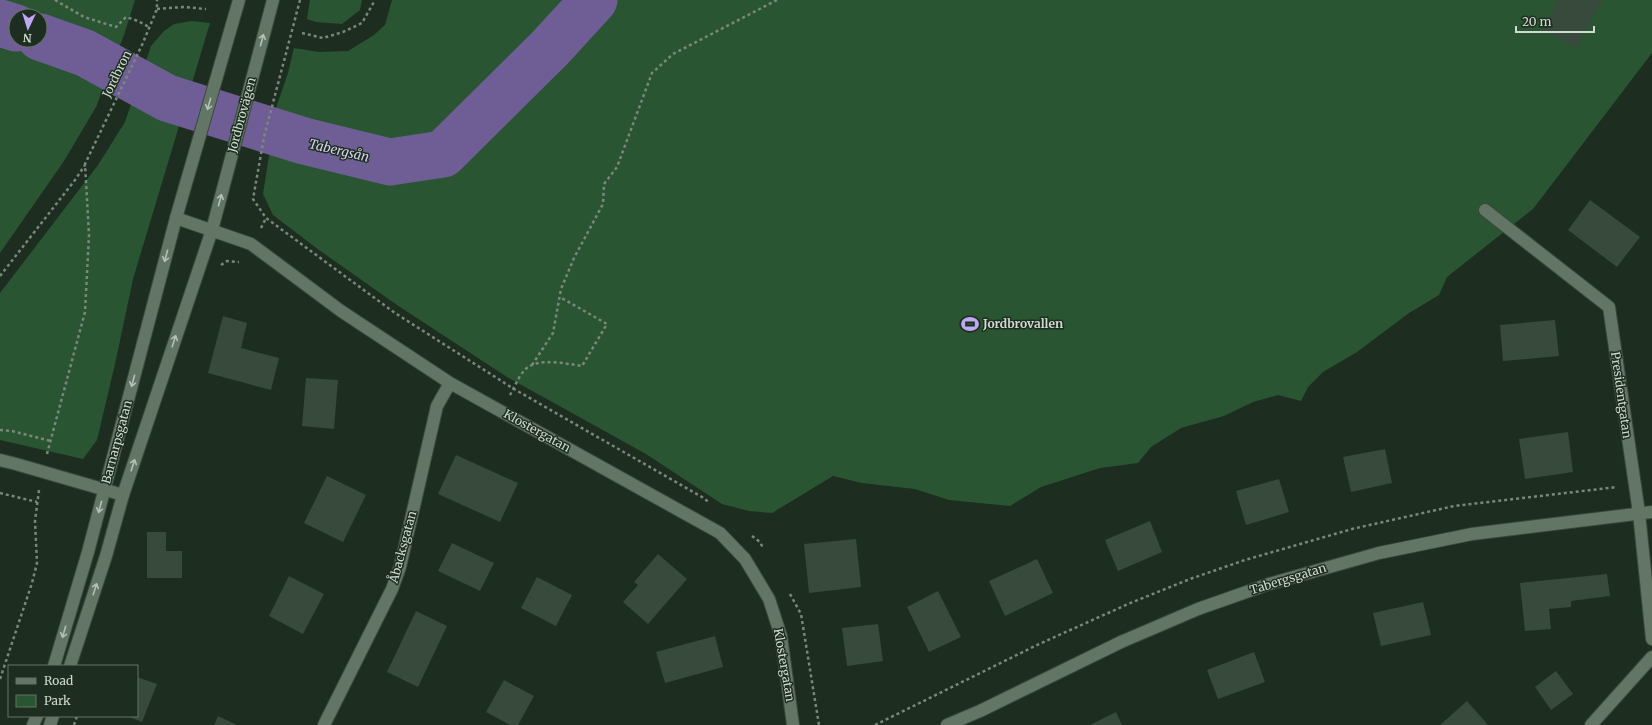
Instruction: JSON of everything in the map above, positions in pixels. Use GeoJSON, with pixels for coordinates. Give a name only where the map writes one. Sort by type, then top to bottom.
{"type":"FeatureCollection","features":[{"type":"Feature","properties":{"kind":"street"},"geometry":{"type":"LineString","coordinates":[[176,218],[239,0]]}},
{"type":"Feature","properties":{"kind":"street","name":"Jordbrovägen"},"geometry":{"type":"LineString","coordinates":[[212,230],[273,0]]}},
{"type":"Feature","properties":{"kind":"street","name":"Presidentgatan"},"geometry":{"type":"LineString","coordinates":[[1485,210],[1609,307],[1639,513],[1652,639]]}},
{"type":"Feature","properties":{"kind":"street","name":"Klostergatan"},"geometry":{"type":"LineString","coordinates":[[176,218],[251,244],[341,311],[450,383],[720,533],[745,559],[769,599],[781,636],[793,725]]}},
{"type":"Feature","properties":{"kind":"street","name":"Barnarpsgatan"},"geometry":{"type":"LineString","coordinates":[[54,665],[88,552],[176,218]]}},
{"type":"Feature","properties":{"kind":"street","name":"Barnarpsgatan"},"geometry":{"type":"LineString","coordinates":[[70,665],[106,556],[123,495],[212,230]]}},
{"type":"Feature","properties":{"kind":"street","name":"Åbacksgatan"},"geometry":{"type":"LineString","coordinates":[[324,725],[392,589],[400,567],[437,406],[450,383]]}},
{"type":"Feature","properties":{"kind":"street"},"geometry":{"type":"LineString","coordinates":[[0,460],[123,495]]}},
{"type":"Feature","properties":{"kind":"street","name":"Tabergsgatan"},"geometry":{"type":"LineString","coordinates":[[947,725],[980,711],[1120,642],[1198,609],[1269,584],[1378,553],[1472,534],[1652,512]]}},
{"type":"Feature","properties":{"kind":"street"},"geometry":{"type":"LineString","coordinates":[[1591,725],[1652,657]]}},
{"type":"Feature","properties":{"kind":"path"},"geometry":{"type":"LineString","coordinates":[[55,0],[84,17],[116,27],[126,17],[149,27]]}},
{"type":"Feature","properties":{"kind":"path","name":"Jordbron"},"geometry":{"type":"LineString","coordinates":[[0,276],[75,180],[85,164],[142,44],[156,9],[157,0]]}},
{"type":"Feature","properties":{"kind":"path"},"geometry":{"type":"LineString","coordinates":[[257,177],[264,137],[300,0]]}},
{"type":"Feature","properties":{"kind":"path"},"geometry":{"type":"LineString","coordinates":[[302,34],[323,38],[343,32],[362,23],[375,0]]}},
{"type":"Feature","properties":{"kind":"path"},"geometry":{"type":"LineString","coordinates":[[514,389],[522,373],[532,365],[553,333],[561,289],[574,258],[603,204],[604,184],[617,167],[652,73],[673,54],[777,0]]}},
{"type":"Feature","properties":{"kind":"path"},"geometry":{"type":"LineString","coordinates":[[156,9],[183,7],[206,9]]}},
{"type":"Feature","properties":{"kind":"path"},"geometry":{"type":"LineString","coordinates":[[0,679],[32,583],[37,563],[37,502],[42,471],[85,312],[89,235],[85,164]]}},
{"type":"Feature","properties":{"kind":"path"},"geometry":{"type":"LineString","coordinates":[[217,269],[219,265],[227,261],[244,263],[251,244],[266,218]]}},
{"type":"Feature","properties":{"kind":"path"},"geometry":{"type":"LineString","coordinates":[[532,365],[555,362],[582,366],[607,324],[560,297]]}},
{"type":"Feature","properties":{"kind":"path"},"geometry":{"type":"LineString","coordinates":[[0,430],[12,431],[51,441]]}},
{"type":"Feature","properties":{"kind":"path"},"geometry":{"type":"LineString","coordinates":[[0,492],[37,502]]}},
{"type":"Feature","properties":{"kind":"green space"},"geometry":{"type":"Polygon","coordinates":[[[0,0],[135,0],[124,35],[96,107],[64,161],[0,253],[0,0]]]}},
{"type":"Feature","properties":{"kind":"green space"},"geometry":{"type":"Polygon","coordinates":[[[310,0],[362,0],[360,10],[342,24],[316,22],[307,19],[310,0]]]}},
{"type":"Feature","properties":{"kind":"green space"},"geometry":{"type":"Polygon","coordinates":[[[392,0],[1652,0],[1652,53],[1533,209],[1447,277],[1439,295],[1409,313],[1357,352],[1323,372],[1308,387],[1301,401],[1278,395],[1253,402],[1224,416],[1181,428],[1151,447],[1138,463],[1100,468],[1041,487],[1010,506],[949,500],[915,489],[862,483],[833,476],[772,513],[749,511],[722,504],[646,454],[507,377],[397,305],[319,250],[273,215],[263,194],[277,105],[288,73],[294,48],[319,52],[348,51],[374,35],[385,25],[392,0]]]}},
{"type":"Feature","properties":{"kind":"green space"},"geometry":{"type":"Polygon","coordinates":[[[192,21],[210,23],[133,279],[97,440],[83,459],[0,440],[0,293],[98,165],[125,122],[151,46],[164,31],[174,24],[192,21]]]}},
{"type":"Feature","properties":{"kind":"building"},"geometry":{"type":"Polygon","coordinates":[[[1558,0],[1602,0],[1576,48],[1543,30],[1558,0]]]}},
{"type":"Feature","properties":{"kind":"building"},"geometry":{"type":"Polygon","coordinates":[[[1590,200],[1640,237],[1617,267],[1568,230],[1590,200]]]}},
{"type":"Feature","properties":{"kind":"building"},"geometry":{"type":"Polygon","coordinates":[[[223,316],[247,323],[241,348],[279,358],[271,390],[208,373],[223,316]]]}},
{"type":"Feature","properties":{"kind":"building"},"geometry":{"type":"Polygon","coordinates":[[[1555,320],[1559,356],[1503,361],[1500,325],[1555,320]]]}},
{"type":"Feature","properties":{"kind":"building"},"geometry":{"type":"Polygon","coordinates":[[[306,378],[338,380],[334,429],[302,426],[306,378]]]}},
{"type":"Feature","properties":{"kind":"building"},"geometry":{"type":"Polygon","coordinates":[[[1568,432],[1573,472],[1525,479],[1519,439],[1568,432]]]}},
{"type":"Feature","properties":{"kind":"building"},"geometry":{"type":"Polygon","coordinates":[[[1385,449],[1392,483],[1351,492],[1343,457],[1385,449]]]}},
{"type":"Feature","properties":{"kind":"building"},"geometry":{"type":"Polygon","coordinates":[[[456,455],[518,483],[500,522],[438,494],[456,455]]]}},
{"type":"Feature","properties":{"kind":"building"},"geometry":{"type":"Polygon","coordinates":[[[327,476],[366,495],[343,542],[304,523],[327,476]]]}},
{"type":"Feature","properties":{"kind":"building"},"geometry":{"type":"Polygon","coordinates":[[[1279,479],[1289,512],[1246,525],[1236,491],[1279,479]]]}},
{"type":"Feature","properties":{"kind":"building"},"geometry":{"type":"Polygon","coordinates":[[[1150,521],[1162,552],[1118,571],[1105,540],[1150,521]]]}},
{"type":"Feature","properties":{"kind":"building"},"geometry":{"type":"Polygon","coordinates":[[[147,532],[166,532],[166,551],[182,551],[182,578],[147,578],[147,532]]]}},
{"type":"Feature","properties":{"kind":"building"},"geometry":{"type":"Polygon","coordinates":[[[856,539],[861,587],[809,593],[804,544],[856,539]]]}},
{"type":"Feature","properties":{"kind":"building"},"geometry":{"type":"Polygon","coordinates":[[[452,543],[494,563],[480,591],[438,571],[452,543]]]}},
{"type":"Feature","properties":{"kind":"building"},"geometry":{"type":"Polygon","coordinates":[[[658,554],[687,579],[648,624],[623,602],[638,585],[634,582],[658,554]]]}},
{"type":"Feature","properties":{"kind":"building"},"geometry":{"type":"Polygon","coordinates":[[[1037,559],[1053,593],[1005,616],[989,581],[1037,559]]]}},
{"type":"Feature","properties":{"kind":"building"},"geometry":{"type":"Polygon","coordinates":[[[1607,574],[1610,596],[1571,601],[1571,607],[1549,609],[1551,629],[1525,631],[1520,583],[1607,574]]]}},
{"type":"Feature","properties":{"kind":"building"},"geometry":{"type":"Polygon","coordinates":[[[289,576],[324,594],[303,634],[269,616],[289,576]]]}},
{"type":"Feature","properties":{"kind":"building"},"geometry":{"type":"Polygon","coordinates":[[[537,577],[572,595],[556,626],[521,608],[537,577]]]}},
{"type":"Feature","properties":{"kind":"building"},"geometry":{"type":"Polygon","coordinates":[[[938,591],[961,637],[929,652],[907,607],[938,591]]]}},
{"type":"Feature","properties":{"kind":"building"},"geometry":{"type":"Polygon","coordinates":[[[1423,602],[1431,635],[1381,646],[1373,613],[1423,602]]]}},
{"type":"Feature","properties":{"kind":"building"},"geometry":{"type":"Polygon","coordinates":[[[416,611],[447,626],[418,687],[387,672],[416,611]]]}},
{"type":"Feature","properties":{"kind":"building"},"geometry":{"type":"Polygon","coordinates":[[[878,624],[883,661],[847,666],[842,628],[878,624]]]}},
{"type":"Feature","properties":{"kind":"building"},"geometry":{"type":"Polygon","coordinates":[[[715,636],[723,667],[665,683],[656,652],[715,636]]]}},
{"type":"Feature","properties":{"kind":"building"},"geometry":{"type":"Polygon","coordinates":[[[1254,652],[1265,682],[1218,699],[1207,670],[1254,652]]]}},
{"type":"Feature","properties":{"kind":"building"},"geometry":{"type":"Polygon","coordinates":[[[1556,671],[1573,694],[1551,710],[1535,687],[1556,671]]]}},
{"type":"Feature","properties":{"kind":"building"},"geometry":{"type":"Polygon","coordinates":[[[138,677],[157,684],[142,722],[130,717],[138,717],[138,677]]]}},
{"type":"Feature","properties":{"kind":"building"},"geometry":{"type":"Polygon","coordinates":[[[504,680],[534,696],[518,725],[510,725],[486,712],[504,680]]]}},
{"type":"Feature","properties":{"kind":"building"},"geometry":{"type":"Polygon","coordinates":[[[1467,701],[1488,725],[1440,725],[1467,701]]]}},
{"type":"Feature","properties":{"kind":"building"},"geometry":{"type":"Polygon","coordinates":[[[1116,712],[1122,725],[1090,725],[1116,712]]]}},
{"type":"Feature","properties":{"kind":"building"},"geometry":{"type":"Polygon","coordinates":[[[218,716],[237,725],[214,725],[218,716]]]}},
{"type":"Feature","properties":{"kind":"waterway","name":"Tabergsån"},"geometry":{"type":"LineString","coordinates":[[48,40],[85,53],[167,98],[304,141],[390,162],[443,154],[550,48],[594,0]]}},
{"type":"Feature","properties":{"kind":"waterway","name":"Tabergsån"},"geometry":{"type":"LineString","coordinates":[[0,23],[8,26]]}},
{"type":"Feature","properties":{"kind":"place","name":"Jordbrovallen"},"geometry":{"type":"Point","coordinates":[970,324]}}]}
